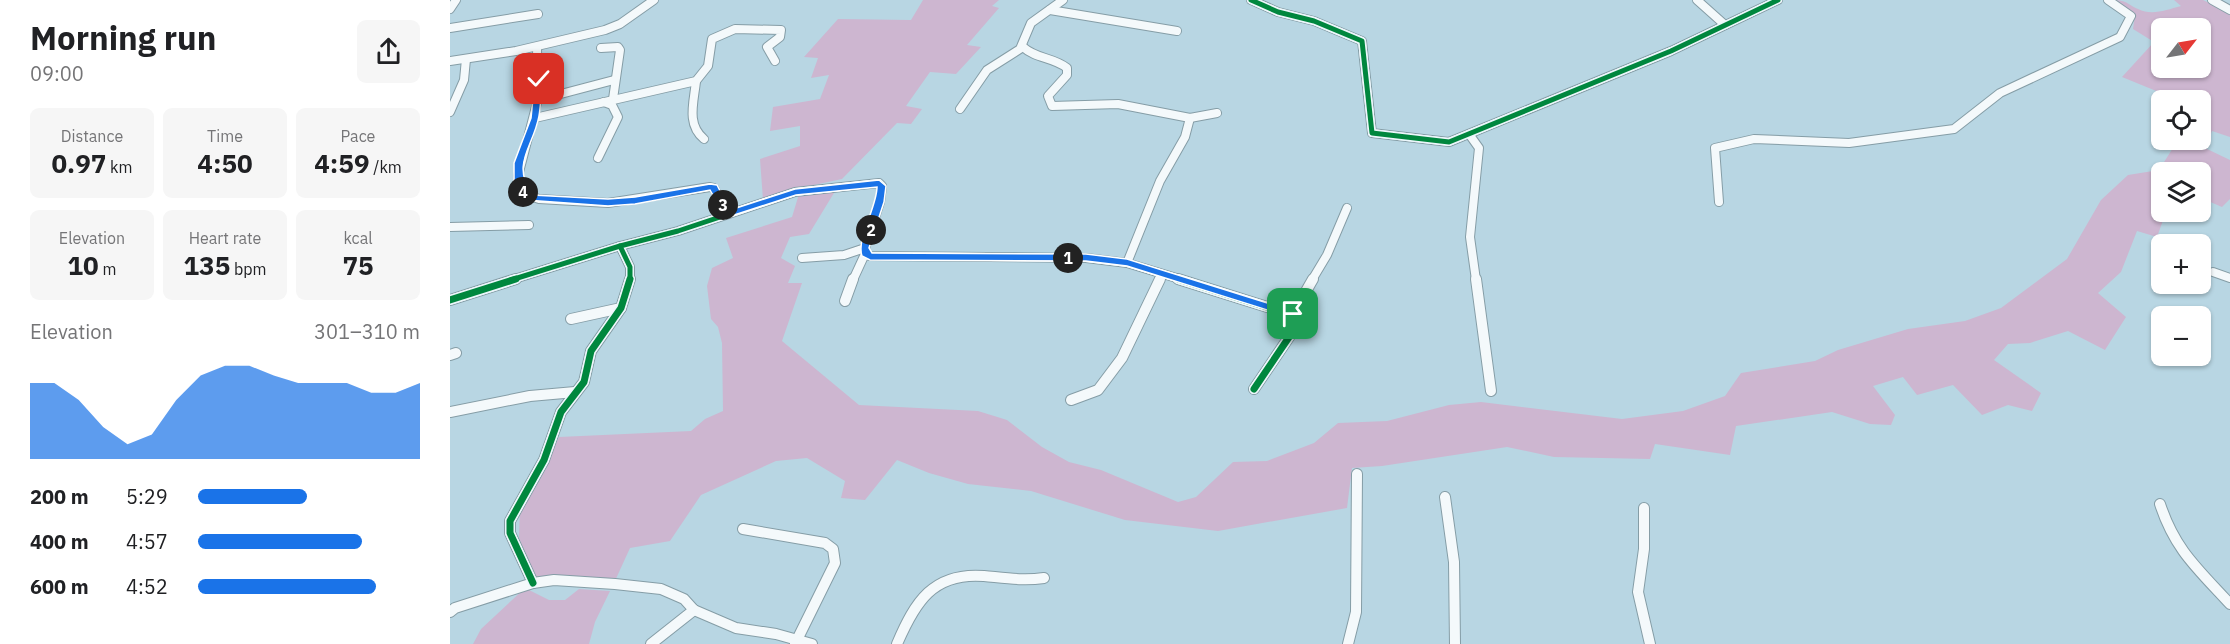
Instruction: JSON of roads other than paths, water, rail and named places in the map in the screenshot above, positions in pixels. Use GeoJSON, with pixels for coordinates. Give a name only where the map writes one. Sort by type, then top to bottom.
{"type":"FeatureCollection","features":[{"type":"Feature","properties":{"kind":"street"},"geometry":{"type":"LineString","coordinates":[[450,9],[456,0]]}},
{"type":"Feature","properties":{"kind":"street"},"geometry":{"type":"LineString","coordinates":[[450,61],[537,46],[615,26],[654,0]]}},
{"type":"Feature","properties":{"kind":"street"},"geometry":{"type":"LineString","coordinates":[[960,109],[987,70],[1023,46],[1031,23],[1063,0]]}},
{"type":"Feature","properties":{"kind":"street"},"geometry":{"type":"LineString","coordinates":[[1251,0],[1278,12],[1314,21],[1362,41],[1372,133],[1449,141],[1671,51],[1778,0]]}},
{"type":"Feature","properties":{"kind":"street"},"geometry":{"type":"LineString","coordinates":[[1697,0],[1725,25]]}},
{"type":"Feature","properties":{"kind":"street"},"geometry":{"type":"LineString","coordinates":[[1719,202],[1715,148],[1754,139],[1849,143],[1954,129],[2000,93],[2118,38],[2131,16],[2108,0]]}},
{"type":"Feature","properties":{"kind":"street"},"geometry":{"type":"LineString","coordinates":[[2212,0],[2230,10]]}},
{"type":"Feature","properties":{"kind":"street"},"geometry":{"type":"LineString","coordinates":[[1050,10],[1086,18],[1143,23],[1177,31]]}},
{"type":"Feature","properties":{"kind":"street"},"geometry":{"type":"LineString","coordinates":[[450,28],[538,14]]}},
{"type":"Feature","properties":{"kind":"street"},"geometry":{"type":"LineString","coordinates":[[704,139],[696,133],[692,122],[696,81],[708,66],[711,39],[721,33],[752,28],[781,30],[780,37],[767,47],[775,61]]}},
{"type":"Feature","properties":{"kind":"street"},"geometry":{"type":"LineString","coordinates":[[537,46],[541,66],[538,100],[535,118],[518,163],[518,181],[529,198],[635,201],[710,187],[714,188],[728,214]]}},
{"type":"Feature","properties":{"kind":"street"},"geometry":{"type":"LineString","coordinates":[[1023,46],[1035,57],[1056,61],[1067,68],[1067,75],[1048,96],[1052,106],[1118,104],[1190,118],[1217,113]]}},
{"type":"Feature","properties":{"kind":"street"},"geometry":{"type":"LineString","coordinates":[[601,48],[620,49],[613,99]]}},
{"type":"Feature","properties":{"kind":"street"},"geometry":{"type":"LineString","coordinates":[[450,112],[464,80],[466,59]]}},
{"type":"Feature","properties":{"kind":"street"},"geometry":{"type":"LineString","coordinates":[[538,100],[614,80]]}},
{"type":"Feature","properties":{"kind":"street"},"geometry":{"type":"LineString","coordinates":[[535,118],[696,81]]}},
{"type":"Feature","properties":{"kind":"street"},"geometry":{"type":"LineString","coordinates":[[598,158],[618,117],[612,105],[604,102]]}},
{"type":"Feature","properties":{"kind":"street"},"geometry":{"type":"LineString","coordinates":[[1127,263],[1160,181],[1185,137],[1190,118]]}},
{"type":"Feature","properties":{"kind":"street"},"geometry":{"type":"LineString","coordinates":[[1468,134],[1479,148],[1470,237],[1491,391]]}},
{"type":"Feature","properties":{"kind":"street"},"geometry":{"type":"LineString","coordinates":[[450,300],[620,246],[678,231],[795,192],[879,183],[882,186],[880,202],[865,251],[845,301]]}},
{"type":"Feature","properties":{"kind":"street"},"geometry":{"type":"LineString","coordinates":[[1293,314],[1327,255],[1347,208]]}},
{"type":"Feature","properties":{"kind":"street"},"geometry":{"type":"LineString","coordinates":[[450,227],[529,225]]}},
{"type":"Feature","properties":{"kind":"street"},"geometry":{"type":"LineString","coordinates":[[533,583],[510,533],[510,521],[515,507],[544,460],[561,411],[589,370],[591,351],[621,308],[630,281],[630,267],[620,246]]}},
{"type":"Feature","properties":{"kind":"street"},"geometry":{"type":"LineString","coordinates":[[865,251],[870,256],[1086,258],[1127,263],[1302,318],[1254,389]]}},
{"type":"Feature","properties":{"kind":"street"},"geometry":{"type":"LineString","coordinates":[[802,258],[865,251]]}},
{"type":"Feature","properties":{"kind":"street"},"geometry":{"type":"LineString","coordinates":[[2213,272],[2230,278]]}},
{"type":"Feature","properties":{"kind":"street"},"geometry":{"type":"LineString","coordinates":[[1071,400],[1098,390],[1122,358],[1162,274]]}},
{"type":"Feature","properties":{"kind":"street"},"geometry":{"type":"LineString","coordinates":[[571,319],[621,308]]}},
{"type":"Feature","properties":{"kind":"street"},"geometry":{"type":"LineString","coordinates":[[450,412],[530,396],[575,392]]}},
{"type":"Feature","properties":{"kind":"street"},"geometry":{"type":"LineString","coordinates":[[1348,644],[1356,612],[1357,474]]}},
{"type":"Feature","properties":{"kind":"street"},"geometry":{"type":"LineString","coordinates":[[1445,497],[1454,562],[1455,644]]}},
{"type":"Feature","properties":{"kind":"street"},"geometry":{"type":"LineString","coordinates":[[2160,504],[2169,531],[2182,551],[2230,604]]}},
{"type":"Feature","properties":{"kind":"street"},"geometry":{"type":"LineString","coordinates":[[1644,507],[1644,549],[1638,592],[1650,644]]}},
{"type":"Feature","properties":{"kind":"street"},"geometry":{"type":"LineString","coordinates":[[743,529],[825,543],[833,549],[835,562],[795,642]]}},
{"type":"Feature","properties":{"kind":"street"},"geometry":{"type":"LineString","coordinates":[[897,644],[910,614],[928,591],[947,579],[966,576],[1022,582],[1044,578]]}},
{"type":"Feature","properties":{"kind":"street"},"geometry":{"type":"LineString","coordinates":[[452,609],[533,583],[554,580],[661,589],[684,599],[694,610],[736,628],[812,644]]}},
{"type":"Feature","properties":{"kind":"street"},"geometry":{"type":"LineString","coordinates":[[651,644],[694,610]]}}]}
